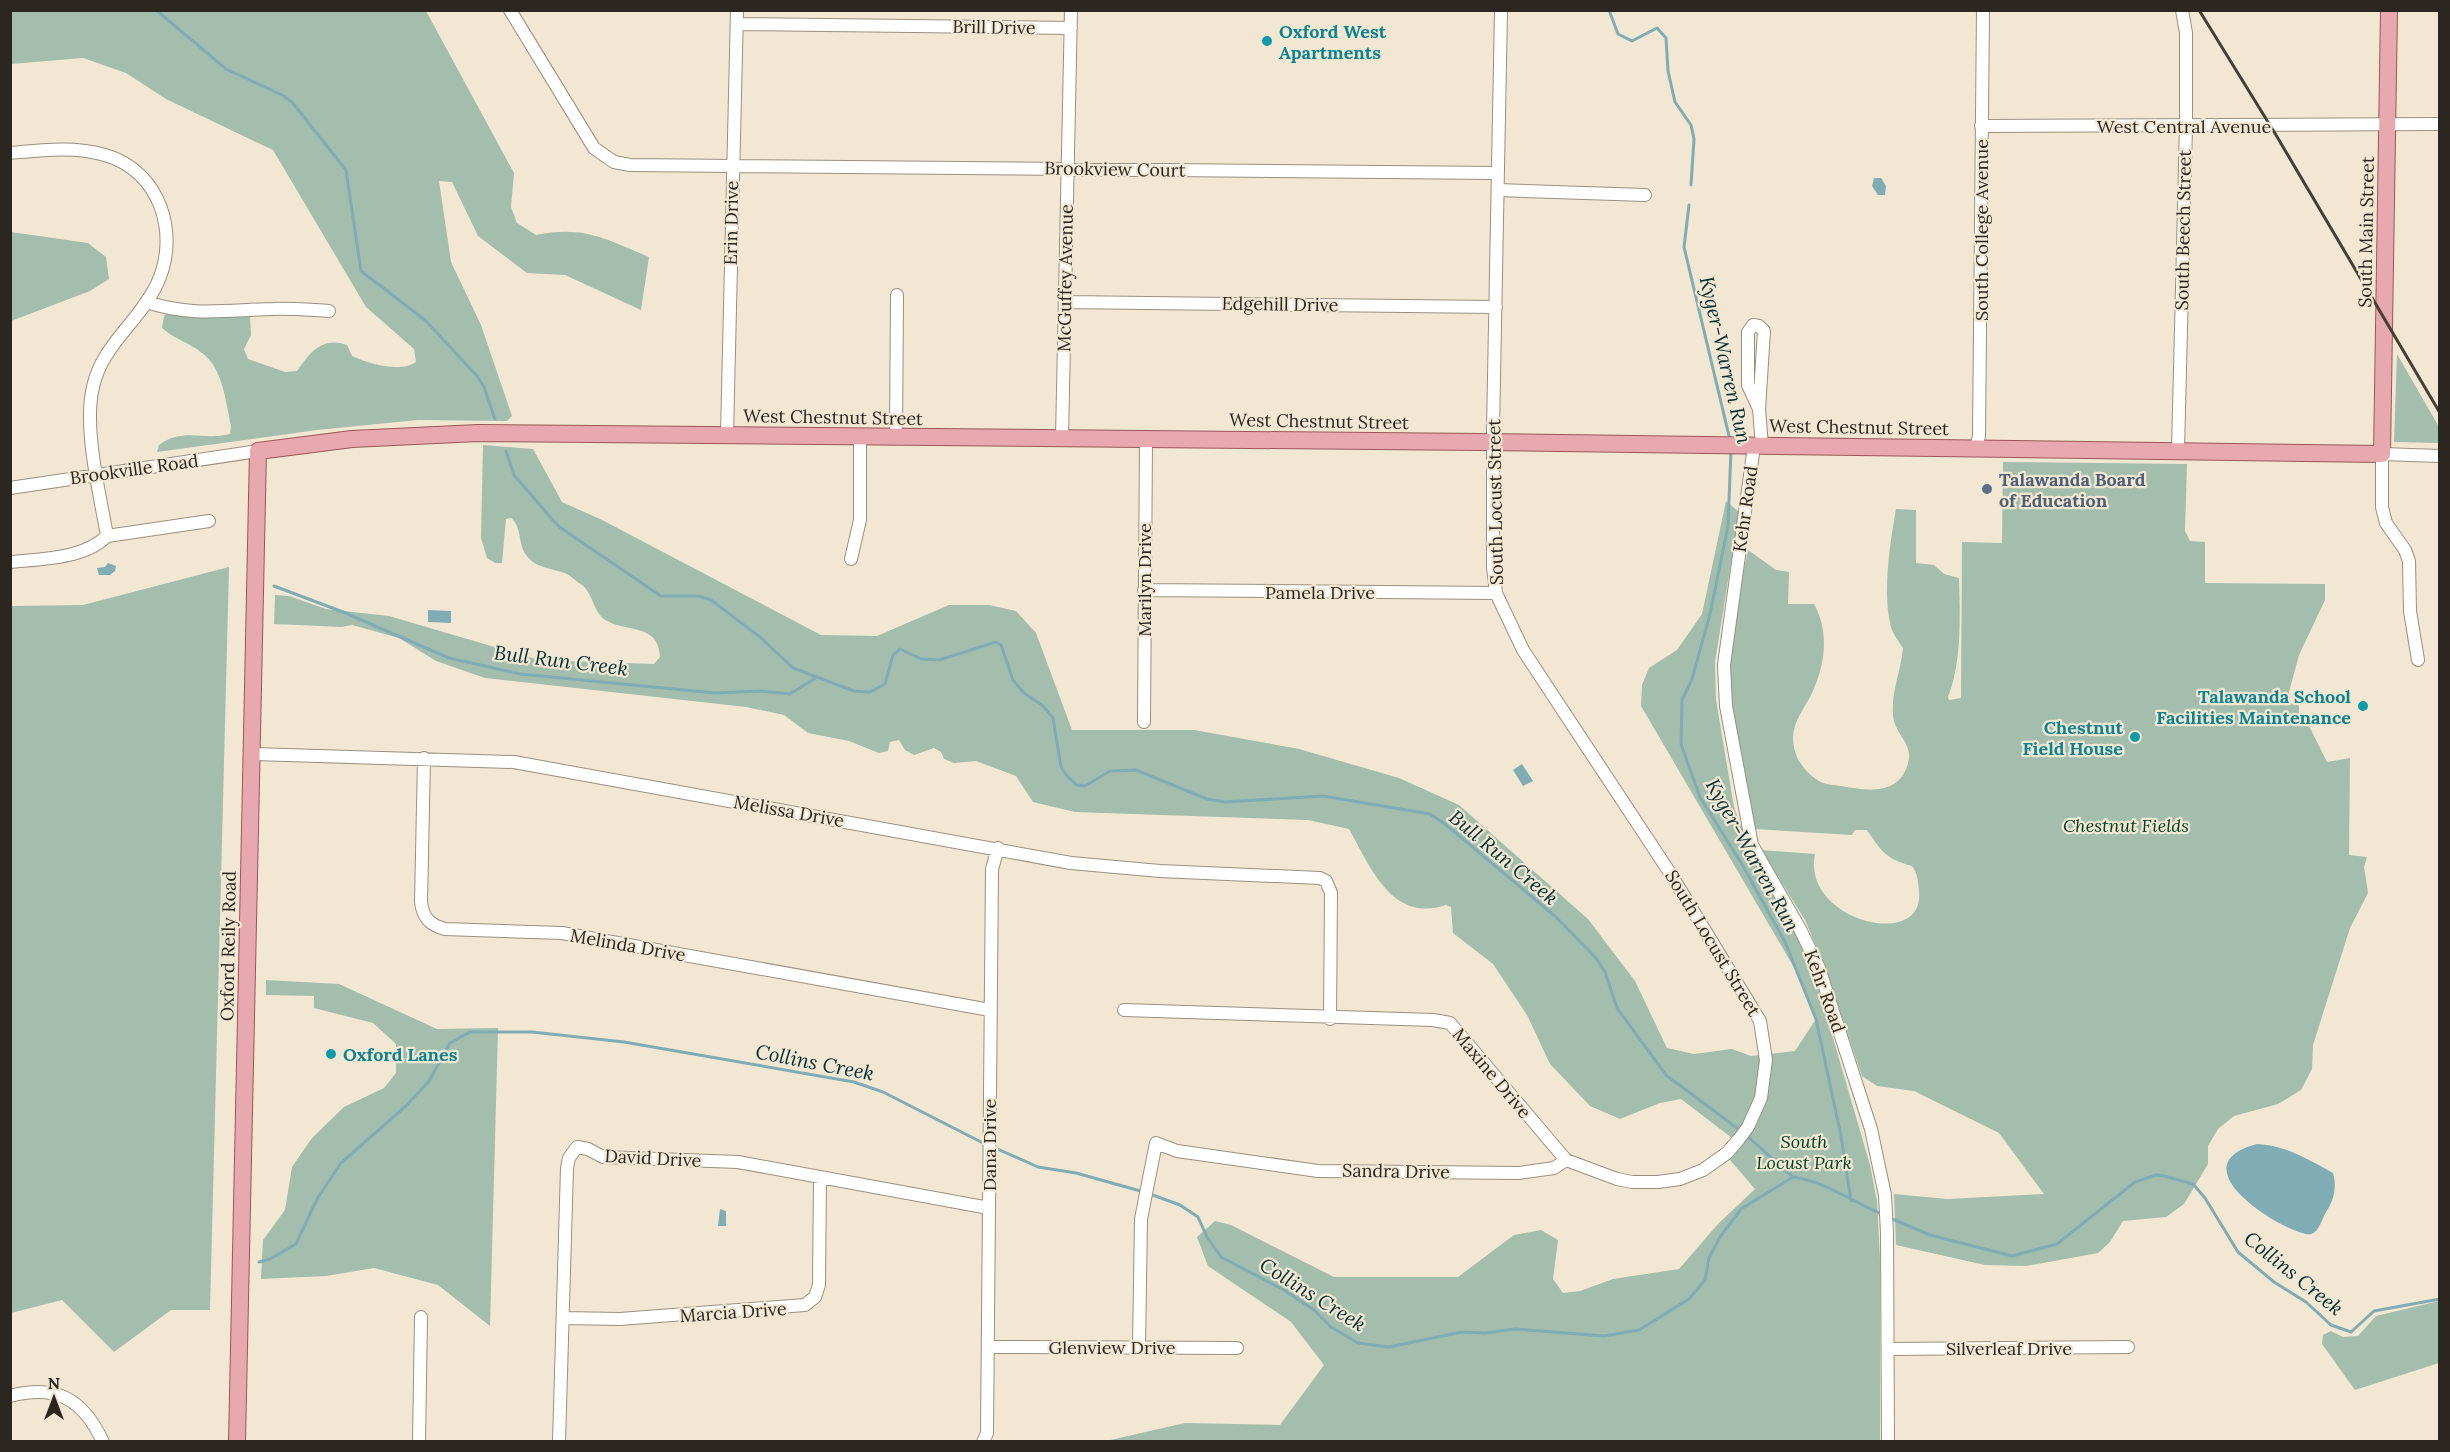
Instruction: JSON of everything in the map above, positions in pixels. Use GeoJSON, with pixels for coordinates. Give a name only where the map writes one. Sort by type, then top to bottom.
{"type":"FeatureCollection","features":[{"type":"Feature","properties":{"kind":"main road","name":"South Main Street"},"geometry":{"type":"LineString","coordinates":[[2382,454],[2389,10]]}},
{"type":"Feature","properties":{"kind":"main road","name":"West Chestnut Street"},"geometry":{"type":"LineString","coordinates":[[258,452],[352,439],[430,433],[1494,442],[2382,454]]}},
{"type":"Feature","properties":{"kind":"main road","name":"Oxford Reily Road"},"geometry":{"type":"LineString","coordinates":[[237,1442],[258,452]]}},
{"type":"Feature","properties":{"kind":"street","name":"Brookview Court"},"geometry":{"type":"LineString","coordinates":[[510,10],[594,148],[603,156],[630,165],[1498,173]]}},
{"type":"Feature","properties":{"kind":"street","name":"Erin Drive"},"geometry":{"type":"LineString","coordinates":[[728,435],[737,10]]}},
{"type":"Feature","properties":{"kind":"street","name":"McGuffey Avenue"},"geometry":{"type":"LineString","coordinates":[[1062,438],[1071,10]]}},
{"type":"Feature","properties":{"kind":"street","name":"South Locust Street"},"geometry":{"type":"LineString","coordinates":[[1501,10],[1493,546],[1496,593],[1523,650],[1670,873],[1746,997],[1764,1033],[1766,1060],[1761,1098],[1748,1127],[1727,1153],[1703,1170],[1680,1179],[1632,1182],[1617,1179],[1566,1160]]}},
{"type":"Feature","properties":{"kind":"street","name":"South College Avenue"},"geometry":{"type":"LineString","coordinates":[[1976,448],[1979,436],[1983,10]]}},
{"type":"Feature","properties":{"kind":"street","name":"South Beech Street"},"geometry":{"type":"LineString","coordinates":[[2178,450],[2186,126],[2186,33],[2182,10]]}},
{"type":"Feature","properties":{"kind":"street","name":"Brill Drive"},"geometry":{"type":"LineString","coordinates":[[737,24],[1071,28]]}},
{"type":"Feature","properties":{"kind":"street","name":"West Central Avenue"},"geometry":{"type":"LineString","coordinates":[[1981,126],[2439,124]]}},
{"type":"Feature","properties":{"kind":"street"},"geometry":{"type":"LineString","coordinates":[[10,153],[78,150],[107,155],[130,167],[150,187],[165,211],[168,240],[165,263],[147,302],[111,346],[95,379],[90,406],[97,474],[107,536]]}},
{"type":"Feature","properties":{"kind":"street"},"geometry":{"type":"LineString","coordinates":[[1498,190],[1645,195]]}},
{"type":"Feature","properties":{"kind":"street"},"geometry":{"type":"LineString","coordinates":[[896,437],[897,295]]}},
{"type":"Feature","properties":{"kind":"street"},"geometry":{"type":"LineString","coordinates":[[147,302],[176,311],[197,313],[274,309],[329,311]]}},
{"type":"Feature","properties":{"kind":"street","name":"Edgehill Drive"},"geometry":{"type":"LineString","coordinates":[[1065,302],[1496,307]]}},
{"type":"Feature","properties":{"kind":"street"},"geometry":{"type":"LineString","coordinates":[[1753,326],[1762,327],[1764,331],[1759,409],[1748,385],[1748,332],[1753,326]]}},
{"type":"Feature","properties":{"kind":"street","name":"Kehr Road"},"geometry":{"type":"LineString","coordinates":[[1759,409],[1745,446],[1724,665],[1725,706],[1752,845],[1800,929],[1819,968],[1871,1129],[1885,1195],[1890,1349],[1888,1442]]}},
{"type":"Feature","properties":{"kind":"street"},"geometry":{"type":"LineString","coordinates":[[852,559],[860,520],[860,436]]}},
{"type":"Feature","properties":{"kind":"street","name":"Marilyn Drive"},"geometry":{"type":"LineString","coordinates":[[1144,722],[1146,439]]}},
{"type":"Feature","properties":{"kind":"street","name":"Brookville Road"},"geometry":{"type":"LineString","coordinates":[[10,488],[258,452]]}},
{"type":"Feature","properties":{"kind":"street"},"geometry":{"type":"LineString","coordinates":[[2418,660],[2410,611],[2409,561],[2405,549],[2386,523],[2382,507],[2382,454],[2439,456]]}},
{"type":"Feature","properties":{"kind":"street"},"geometry":{"type":"LineString","coordinates":[[10,562],[81,551],[99,544],[107,536],[208,521]]}},
{"type":"Feature","properties":{"kind":"street","name":"Pamela Drive"},"geometry":{"type":"LineString","coordinates":[[1144,590],[1496,593]]}},
{"type":"Feature","properties":{"kind":"street","name":"Melissa Drive"},"geometry":{"type":"LineString","coordinates":[[251,754],[514,762],[1083,865],[1160,871],[1313,877],[1326,881],[1331,893],[1330,1018]]}},
{"type":"Feature","properties":{"kind":"street","name":"Melinda Drive"},"geometry":{"type":"LineString","coordinates":[[424,759],[421,902],[422,912],[435,926],[445,929],[562,933],[990,1010]]}},
{"type":"Feature","properties":{"kind":"street","name":"Dana Drive"},"geometry":{"type":"LineString","coordinates":[[983,1442],[987,1433],[992,869],[998,848]]}},
{"type":"Feature","properties":{"kind":"street","name":"Maxine Drive"},"geometry":{"type":"LineString","coordinates":[[1124,1010],[1433,1020],[1450,1023],[1566,1160]]}},
{"type":"Feature","properties":{"kind":"street","name":"Sandra Drive"},"geometry":{"type":"LineString","coordinates":[[1139,1347],[1145,1193],[1154,1146],[1159,1143],[1177,1150],[1318,1171],[1519,1173],[1554,1168],[1566,1160]]}},
{"type":"Feature","properties":{"kind":"street","name":"David Drive"},"geometry":{"type":"LineString","coordinates":[[559,1442],[567,1168],[569,1158],[577,1147],[588,1149],[603,1157],[738,1162],[989,1208]]}},
{"type":"Feature","properties":{"kind":"street","name":"Marcia Drive"},"geometry":{"type":"LineString","coordinates":[[563,1318],[620,1319],[805,1305],[814,1297],[819,1285],[820,1177]]}},
{"type":"Feature","properties":{"kind":"street"},"geometry":{"type":"LineString","coordinates":[[419,1442],[421,1317]]}},
{"type":"Feature","properties":{"kind":"street","name":"Glenview Drive"},"geometry":{"type":"LineString","coordinates":[[988,1347],[1237,1348]]}},
{"type":"Feature","properties":{"kind":"street","name":"Silverleaf Drive"},"geometry":{"type":"LineString","coordinates":[[1890,1349],[2128,1347]]}},
{"type":"Feature","properties":{"kind":"street"},"geometry":{"type":"LineString","coordinates":[[10,1396],[30,1391],[47,1391],[63,1396],[80,1406],[92,1419],[103,1442]]}},
{"type":"Feature","properties":{"kind":"green space"},"geometry":{"type":"Polygon","coordinates":[[[11,11],[426,11],[514,173],[511,207],[517,223],[536,235],[568,232],[594,235],[649,257],[641,310],[565,275],[527,273],[478,236],[452,182],[439,181],[451,262],[481,325],[512,416],[507,421],[418,420],[317,430],[157,452],[159,445],[185,435],[230,434],[231,426],[225,397],[215,368],[202,353],[162,328],[164,316],[178,304],[238,306],[250,315],[251,335],[244,349],[248,359],[285,372],[297,371],[312,352],[324,344],[347,345],[352,356],[393,367],[402,367],[416,362],[414,349],[366,307],[273,150],[166,99],[126,73],[83,58],[11,64],[11,11]]]}},
{"type":"Feature","properties":{"kind":"green space"},"geometry":{"type":"Polygon","coordinates":[[[11,232],[88,243],[106,257],[109,279],[90,291],[11,321],[11,232]]]}},
{"type":"Feature","properties":{"kind":"green space"},"geometry":{"type":"Polygon","coordinates":[[[2397,354],[2439,427],[2439,443],[2394,442],[2397,354]]]}},
{"type":"Feature","properties":{"kind":"green space","name":"South Locust Park"},"geometry":{"type":"Polygon","coordinates":[[[483,445],[533,449],[562,502],[602,520],[821,635],[877,636],[949,605],[989,605],[1016,611],[1036,633],[1072,730],[1194,730],[1299,749],[1399,778],[1459,805],[1588,919],[1635,981],[1667,1048],[1694,1054],[1732,1049],[1751,1056],[1795,1051],[1816,1019],[1799,976],[1641,706],[1642,685],[1649,668],[1677,650],[1702,614],[1726,501],[1739,512],[1715,662],[1716,700],[1734,807],[1752,857],[1794,926],[1812,966],[1870,1165],[1877,1201],[1880,1259],[1880,1441],[1106,1441],[1185,1423],[1280,1425],[1324,1365],[1291,1322],[1208,1266],[1197,1237],[1215,1221],[1231,1225],[1334,1277],[1458,1277],[1514,1235],[1541,1230],[1558,1240],[1553,1279],[1563,1293],[1580,1291],[1613,1279],[1679,1269],[1718,1224],[1755,1189],[1730,1160],[1746,1141],[1735,1133],[1732,1138],[1681,1099],[1660,1103],[1620,1119],[1590,1106],[1550,1064],[1527,1015],[1493,964],[1453,933],[1451,907],[1446,905],[1427,909],[1411,906],[1397,899],[1375,875],[1349,829],[1308,820],[1075,812],[1033,802],[1016,776],[976,761],[954,763],[944,759],[941,752],[934,748],[914,755],[905,750],[899,740],[890,742],[888,751],[879,753],[849,741],[808,733],[784,715],[746,707],[485,678],[436,661],[399,638],[352,625],[342,627],[274,624],[275,595],[289,596],[326,609],[389,616],[539,660],[654,664],[660,657],[654,638],[647,633],[604,619],[582,585],[567,574],[540,566],[530,560],[524,551],[517,526],[511,518],[506,519],[502,563],[495,563],[487,558],[481,538],[483,445]]]}},
{"type":"Feature","properties":{"kind":"green space","name":"Chestnut Fields"},"geometry":{"type":"Polygon","coordinates":[[[2003,462],[2187,464],[2185,531],[2190,541],[2205,542],[2205,583],[2325,584],[2325,600],[2299,655],[2286,703],[2299,704],[2299,715],[2304,716],[2327,762],[2350,758],[2349,855],[2367,857],[2364,867],[2368,893],[2350,928],[2313,1045],[2312,1069],[2301,1090],[2278,1104],[2234,1116],[2218,1129],[2208,1146],[2208,1164],[2184,1204],[2166,1217],[2123,1221],[2110,1242],[2098,1253],[2026,1266],[1985,1265],[1896,1245],[1894,1194],[1947,1199],[2044,1194],[1999,1133],[1914,1091],[1877,1086],[1862,1076],[1827,972],[1805,920],[1761,850],[1815,854],[1816,877],[1826,896],[1843,911],[1864,920],[1885,924],[1903,920],[1916,910],[1919,892],[1917,875],[1912,866],[1896,861],[1885,854],[1867,830],[1855,830],[1852,835],[1754,829],[1735,738],[1729,683],[1733,633],[1748,550],[1776,570],[1789,572],[1788,604],[1814,604],[1822,626],[1824,650],[1820,673],[1797,720],[1793,737],[1793,744],[1800,762],[1813,777],[1827,784],[1859,789],[1878,789],[1894,784],[1901,778],[1909,760],[1907,747],[1897,729],[1893,715],[1893,698],[1903,648],[1891,627],[1887,599],[1889,553],[1896,509],[1916,510],[1916,563],[1934,565],[1944,574],[1959,578],[1958,654],[1948,697],[1949,700],[1961,698],[1962,542],[2002,543],[2003,462]]]}},
{"type":"Feature","properties":{"kind":"green space"},"geometry":{"type":"Polygon","coordinates":[[[229,567],[210,1310],[171,1310],[114,1352],[62,1300],[11,1313],[11,606],[83,605],[229,567]]]}},
{"type":"Feature","properties":{"kind":"green space"},"geometry":{"type":"Polygon","coordinates":[[[266,980],[339,984],[437,1029],[498,1028],[490,1326],[438,1285],[374,1268],[326,1276],[261,1279],[263,1240],[285,1210],[292,1167],[312,1138],[344,1107],[384,1088],[396,1073],[396,1044],[373,1023],[314,1008],[314,996],[266,995],[266,980]]]}},
{"type":"Feature","properties":{"kind":"green space"},"geometry":{"type":"Polygon","coordinates":[[[2439,1301],[2439,1363],[2355,1390],[2322,1344],[2323,1335],[2331,1331],[2343,1337],[2358,1336],[2376,1316],[2439,1301]]]}},
{"type":"Feature","properties":{"kind":"water"},"geometry":{"type":"Polygon","coordinates":[[[1874,178],[1881,178],[1886,186],[1885,195],[1878,195],[1872,186],[1874,178]]]}},
{"type":"Feature","properties":{"kind":"water"},"geometry":{"type":"Polygon","coordinates":[[[108,563],[116,566],[115,571],[110,575],[99,575],[97,568],[105,567],[108,563]]]}},
{"type":"Feature","properties":{"kind":"water"},"geometry":{"type":"Polygon","coordinates":[[[428,610],[451,611],[451,623],[428,622],[428,610]]]}},
{"type":"Feature","properties":{"kind":"water"},"geometry":{"type":"Polygon","coordinates":[[[1522,764],[1533,781],[1523,786],[1513,770],[1522,764]]]}},
{"type":"Feature","properties":{"kind":"water"},"geometry":{"type":"Polygon","coordinates":[[[2257,1144],[2287,1150],[2333,1173],[2335,1188],[2333,1198],[2314,1233],[2301,1233],[2264,1214],[2245,1200],[2232,1184],[2226,1168],[2234,1155],[2257,1144]]]}},
{"type":"Feature","properties":{"kind":"water"},"geometry":{"type":"Polygon","coordinates":[[[720,1209],[726,1211],[726,1226],[718,1226],[720,1209]]]}},
{"type":"Feature","properties":{"kind":"waterway","name":"Bull Run Creek"},"geometry":{"type":"LineString","coordinates":[[156,10],[226,69],[292,102],[346,170],[361,271],[425,320],[477,376],[484,387],[495,419]]}},
{"type":"Feature","properties":{"kind":"waterway","name":"Kyger-Warren Run"},"geometry":{"type":"LineString","coordinates":[[1609,10],[1618,34],[1632,41],[1657,28],[1666,38],[1668,71],[1675,102],[1691,125],[1694,139],[1691,185]]}},
{"type":"Feature","properties":{"kind":"waterway","name":"Kyger-Warren Run"},"geometry":{"type":"LineString","coordinates":[[1689,205],[1684,247],[1730,440]]}},
{"type":"Feature","properties":{"kind":"waterway","name":"Kyger-Warren Run"},"geometry":{"type":"LineString","coordinates":[[1731,450],[1728,526],[1710,614],[1692,679],[1682,700],[1681,744],[1700,797],[1743,866],[1785,942],[1816,1019],[1841,1136],[1851,1201]]}},
{"type":"Feature","properties":{"kind":"waterway","name":"Bull Run Creek"},"geometry":{"type":"LineString","coordinates":[[506,451],[514,475],[558,526],[661,596],[699,596],[711,600],[760,637],[793,668],[854,691],[870,692],[885,684],[893,655],[900,649],[921,659],[939,660],[996,642],[1001,645],[1013,680],[1024,693],[1042,705],[1053,718],[1061,767],[1077,785],[1085,786],[1110,771],[1136,770],[1207,799],[1225,802],[1323,796],[1430,814],[1556,917],[1596,958],[1605,972],[1617,1008],[1666,1075],[1741,1131]]}},
{"type":"Feature","properties":{"kind":"waterway","name":"Bull Run Creek"},"geometry":{"type":"LineString","coordinates":[[274,586],[343,612],[449,658],[520,674],[715,693],[761,691],[790,694],[817,677]]}},
{"type":"Feature","properties":{"kind":"waterway","name":"Collins Creek"},"geometry":{"type":"LineString","coordinates":[[259,1262],[270,1259],[296,1244],[317,1199],[341,1163],[406,1106],[429,1081],[450,1043],[470,1032],[532,1032],[624,1042],[854,1082],[883,1092],[987,1145]]}},
{"type":"Feature","properties":{"kind":"waterway","name":"Bull Run Creek"},"geometry":{"type":"LineString","coordinates":[[1746,1135],[1793,1177]]}},
{"type":"Feature","properties":{"kind":"waterway","name":"Collins Creek"},"geometry":{"type":"LineString","coordinates":[[993,1147],[1038,1167],[1076,1173],[1144,1192]]}},
{"type":"Feature","properties":{"kind":"waterway","name":"Collins Creek"},"geometry":{"type":"LineString","coordinates":[[1890,1218],[1930,1235],[2012,1256],[2057,1244],[2135,1182],[2156,1175],[2164,1176],[2193,1184],[2205,1198],[2238,1252],[2274,1282],[2306,1302],[2331,1325],[2351,1332],[2374,1311],[2440,1299]]}},
{"type":"Feature","properties":{"kind":"waterway","name":"Collins Creek"},"geometry":{"type":"LineString","coordinates":[[1150,1194],[1180,1205],[1198,1217],[1207,1237],[1221,1257],[1284,1290],[1314,1310],[1331,1327],[1358,1343],[1389,1347],[1462,1332],[1485,1333],[1515,1329],[1604,1336],[1639,1330],[1689,1299],[1705,1280],[1709,1258],[1720,1237],[1741,1209],[1793,1177],[1817,1183],[1884,1215]]}},
{"type":"Feature","properties":{"kind":"railway"},"geometry":{"type":"LineString","coordinates":[[2199,10],[2276,135],[2440,413]]}},
{"type":"Feature","properties":{"kind":"place","name":"Oxford West Apartments"},"geometry":{"type":"Point","coordinates":[1267,41]}},
{"type":"Feature","properties":{"kind":"place","name":"Talawanda Board of Education"},"geometry":{"type":"Point","coordinates":[1987,489]}},
{"type":"Feature","properties":{"kind":"place","name":"Talawanda School Facilities Maintenance"},"geometry":{"type":"Point","coordinates":[2363,706]}},
{"type":"Feature","properties":{"kind":"place","name":"Chestnut Field House"},"geometry":{"type":"Point","coordinates":[2135,737]}},
{"type":"Feature","properties":{"kind":"place","name":"Oxford Lanes"},"geometry":{"type":"Point","coordinates":[331,1054]}}]}
